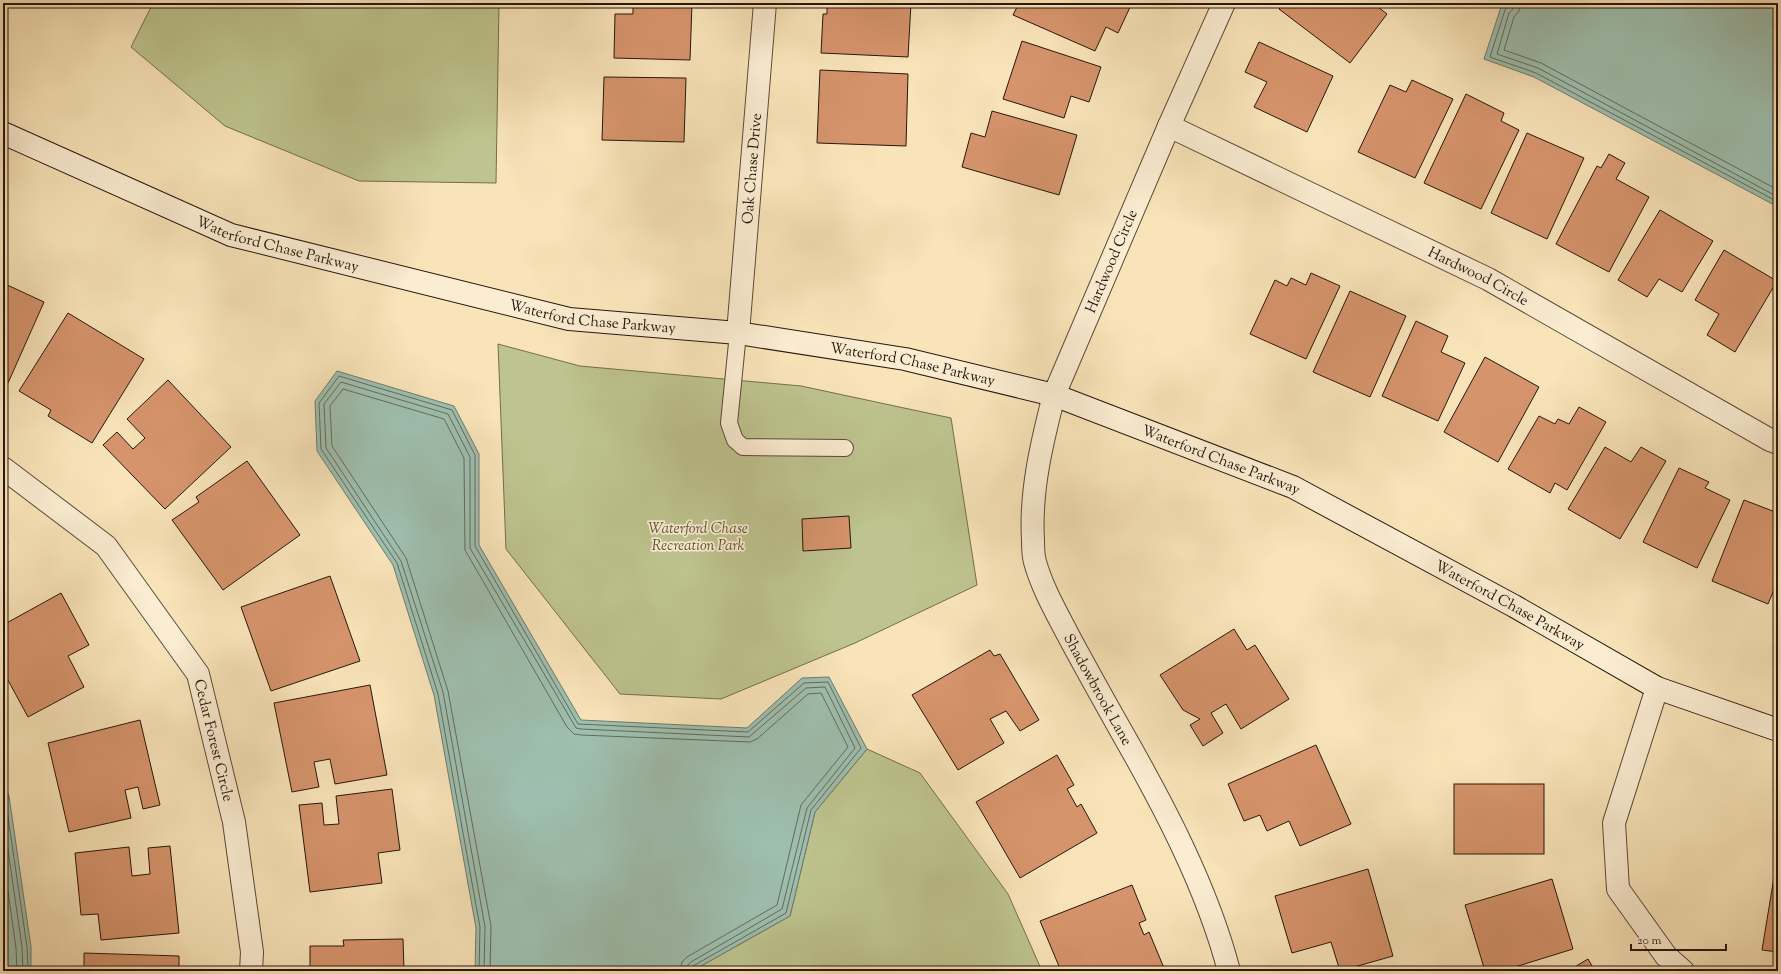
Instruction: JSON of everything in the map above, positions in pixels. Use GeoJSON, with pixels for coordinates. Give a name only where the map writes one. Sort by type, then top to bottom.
{"type":"FeatureCollection","features":[{"type":"Feature","properties":{"kind":"street","name":"Oak Chase Drive"},"geometry":{"type":"LineString","coordinates":[[738,333],[765,3]]}},
{"type":"Feature","properties":{"kind":"street","name":"Hardwood Circle"},"geometry":{"type":"LineString","coordinates":[[1054,395],[1169,126],[1224,3]]}},
{"type":"Feature","properties":{"kind":"street","name":"Hardwood Circle"},"geometry":{"type":"LineString","coordinates":[[1169,126],[1488,279],[1770,440],[1778,443]]}},
{"type":"Feature","properties":{"kind":"street","name":"Waterford Chase Parkway"},"geometry":{"type":"LineString","coordinates":[[3,132],[231,235],[569,319],[738,333],[905,359],[1054,395],[1293,487],[1514,606],[1657,688],[1778,730]]}},
{"type":"Feature","properties":{"kind":"street","name":"Shadowbrook Lane"},"geometry":{"type":"LineString","coordinates":[[1054,395],[1042,440],[1035,489],[1032,525],[1034,561],[1050,601],[1094,684],[1138,760],[1186,856],[1222,944],[1229,971]]}},
{"type":"Feature","properties":{"kind":"street","name":"Cedar Forest Circle"},"geometry":{"type":"LineString","coordinates":[[3,468],[106,546],[198,674],[234,822],[252,952],[251,971]]}},
{"type":"Feature","properties":{"kind":"street"},"geometry":{"type":"LineString","coordinates":[[1657,688],[1614,823],[1618,890],[1666,956],[1683,971]]}},
{"type":"Feature","properties":{"kind":"lane"},"geometry":{"type":"LineString","coordinates":[[738,333],[729,423],[735,440],[743,447],[845,448]]}},
{"type":"Feature","properties":{"kind":"green space"},"geometry":{"type":"Polygon","coordinates":[[[153,3],[499,3],[496,183],[359,181],[225,126],[131,47],[153,3]]]}},
{"type":"Feature","properties":{"kind":"green space","name":"Waterford Chase Recreation Park"},"geometry":{"type":"Polygon","coordinates":[[[498,344],[580,366],[801,386],[951,418],[977,585],[855,643],[721,699],[620,694],[506,549],[498,344]]]}},
{"type":"Feature","properties":{"kind":"green space"},"geometry":{"type":"Polygon","coordinates":[[[867,749],[920,773],[1008,894],[1042,971],[692,971],[790,916],[815,812],[867,749]]]}},
{"type":"Feature","properties":{"kind":"water"},"geometry":{"type":"Polygon","coordinates":[[[1507,3],[1778,3],[1778,207],[1534,77],[1484,59],[1501,7],[1507,3]]]}},
{"type":"Feature","properties":{"kind":"water"},"geometry":{"type":"Polygon","coordinates":[[[337,371],[454,406],[479,454],[479,545],[581,720],[747,728],[802,678],[829,677],[867,749],[815,812],[790,916],[692,971],[475,971],[476,928],[434,695],[393,565],[317,451],[315,401],[337,371]]]}},
{"type":"Feature","properties":{"kind":"water"},"geometry":{"type":"Polygon","coordinates":[[[3,782],[9,796],[31,947],[31,971],[3,971],[3,782]]]}},
{"type":"Feature","properties":{"kind":"building"},"geometry":{"type":"Polygon","coordinates":[[[633,3],[692,3],[690,60],[614,58],[615,14],[633,14],[633,3]]]}},
{"type":"Feature","properties":{"kind":"building"},"geometry":{"type":"Polygon","coordinates":[[[827,3],[911,3],[908,57],[821,53],[823,14],[827,14],[827,3]]]}},
{"type":"Feature","properties":{"kind":"building"},"geometry":{"type":"Polygon","coordinates":[[[1019,3],[1132,3],[1118,33],[1106,27],[1095,51],[1013,15],[1019,3]]]}},
{"type":"Feature","properties":{"kind":"building"},"geometry":{"type":"Polygon","coordinates":[[[1283,3],[1373,3],[1387,14],[1350,63],[1279,9],[1283,3]]]}},
{"type":"Feature","properties":{"kind":"building"},"geometry":{"type":"Polygon","coordinates":[[[1022,41],[1101,67],[1089,102],[1071,96],[1064,118],[1003,99],[1022,41]]]}},
{"type":"Feature","properties":{"kind":"building"},"geometry":{"type":"Polygon","coordinates":[[[1259,42],[1333,76],[1307,132],[1254,107],[1267,82],[1245,72],[1259,42]]]}},
{"type":"Feature","properties":{"kind":"building"},"geometry":{"type":"Polygon","coordinates":[[[820,70],[908,74],[906,146],[817,143],[820,70]]]}},
{"type":"Feature","properties":{"kind":"building"},"geometry":{"type":"Polygon","coordinates":[[[604,77],[686,78],[684,142],[602,140],[604,77]]]}},
{"type":"Feature","properties":{"kind":"building"},"geometry":{"type":"Polygon","coordinates":[[[1412,80],[1453,99],[1415,178],[1358,152],[1390,85],[1406,92],[1412,80]]]}},
{"type":"Feature","properties":{"kind":"building"},"geometry":{"type":"Polygon","coordinates":[[[1466,94],[1504,113],[1501,121],[1519,130],[1481,209],[1424,183],[1466,94]]]}},
{"type":"Feature","properties":{"kind":"building"},"geometry":{"type":"Polygon","coordinates":[[[992,111],[1077,135],[1059,195],[962,167],[971,133],[985,137],[992,111]]]}},
{"type":"Feature","properties":{"kind":"building"},"geometry":{"type":"Polygon","coordinates":[[[1527,133],[1584,158],[1547,239],[1491,213],[1527,133]]]}},
{"type":"Feature","properties":{"kind":"building"},"geometry":{"type":"Polygon","coordinates":[[[1609,154],[1625,163],[1616,179],[1649,197],[1609,272],[1556,244],[1597,166],[1601,168],[1609,154]]]}},
{"type":"Feature","properties":{"kind":"building"},"geometry":{"type":"Polygon","coordinates":[[[1660,210],[1713,241],[1682,292],[1659,279],[1647,297],[1618,280],[1660,210]]]}},
{"type":"Feature","properties":{"kind":"building"},"geometry":{"type":"Polygon","coordinates":[[[1724,250],[1777,281],[1735,352],[1707,335],[1719,314],[1695,300],[1724,250]]]}},
{"type":"Feature","properties":{"kind":"building"},"geometry":{"type":"Polygon","coordinates":[[[1311,273],[1340,286],[1306,359],[1250,334],[1275,280],[1287,286],[1291,278],[1306,285],[1311,273]]]}},
{"type":"Feature","properties":{"kind":"building"},"geometry":{"type":"Polygon","coordinates":[[[3,283],[44,302],[8,383],[3,381],[3,283]]]}},
{"type":"Feature","properties":{"kind":"building"},"geometry":{"type":"Polygon","coordinates":[[[1350,291],[1406,316],[1370,397],[1313,372],[1350,291]]]}},
{"type":"Feature","properties":{"kind":"building"},"geometry":{"type":"Polygon","coordinates":[[[68,313],[144,359],[92,443],[48,416],[51,410],[19,391],[68,313]]]}},
{"type":"Feature","properties":{"kind":"building"},"geometry":{"type":"Polygon","coordinates":[[[1416,321],[1448,336],[1441,352],[1465,363],[1438,421],[1382,396],[1416,321]]]}},
{"type":"Feature","properties":{"kind":"building"},"geometry":{"type":"Polygon","coordinates":[[[1485,357],[1539,387],[1498,462],[1444,432],[1485,357]]]}},
{"type":"Feature","properties":{"kind":"building"},"geometry":{"type":"Polygon","coordinates":[[[168,380],[231,447],[165,509],[103,445],[117,432],[133,449],[145,438],[127,419],[168,380]]]}},
{"type":"Feature","properties":{"kind":"building"},"geometry":{"type":"Polygon","coordinates":[[[1579,407],[1606,422],[1567,490],[1555,483],[1550,493],[1508,469],[1539,416],[1555,424],[1558,419],[1569,424],[1579,407]]]}},
{"type":"Feature","properties":{"kind":"building"},"geometry":{"type":"Polygon","coordinates":[[[1605,447],[1631,462],[1641,447],[1666,461],[1620,539],[1568,509],[1605,447]]]}},
{"type":"Feature","properties":{"kind":"building"},"geometry":{"type":"Polygon","coordinates":[[[247,461],[300,535],[223,590],[172,520],[199,502],[196,497],[247,461]]]}},
{"type":"Feature","properties":{"kind":"building"},"geometry":{"type":"Polygon","coordinates":[[[1679,468],[1709,482],[1705,488],[1730,500],[1697,568],[1643,542],[1679,468]]]}},
{"type":"Feature","properties":{"kind":"building"},"geometry":{"type":"Polygon","coordinates":[[[1744,500],[1778,513],[1778,580],[1768,604],[1712,581],[1744,500]]]}},
{"type":"Feature","properties":{"kind":"building"},"geometry":{"type":"Polygon","coordinates":[[[849,516],[851,548],[803,551],[802,519],[849,516]]]}},
{"type":"Feature","properties":{"kind":"building"},"geometry":{"type":"Polygon","coordinates":[[[3,540],[8,543],[3,551],[3,540]]]}},
{"type":"Feature","properties":{"kind":"building"},"geometry":{"type":"Polygon","coordinates":[[[330,576],[360,661],[271,691],[241,607],[330,576]]]}},
{"type":"Feature","properties":{"kind":"building"},"geometry":{"type":"Polygon","coordinates":[[[61,593],[89,645],[68,656],[84,687],[28,717],[3,671],[3,625],[61,593]]]}},
{"type":"Feature","properties":{"kind":"building"},"geometry":{"type":"Polygon","coordinates":[[[1234,629],[1247,650],[1255,645],[1289,699],[1241,729],[1226,704],[1211,713],[1223,733],[1203,746],[1190,725],[1200,719],[1183,710],[1160,675],[1234,629]]]}},
{"type":"Feature","properties":{"kind":"building"},"geometry":{"type":"Polygon","coordinates":[[[990,650],[994,656],[1000,654],[1039,720],[1020,731],[1006,711],[990,719],[1004,743],[958,770],[912,695],[990,650]]]}},
{"type":"Feature","properties":{"kind":"building"},"geometry":{"type":"Polygon","coordinates":[[[370,685],[387,775],[335,784],[330,759],[314,762],[319,787],[292,792],[274,703],[370,685]]]}},
{"type":"Feature","properties":{"kind":"building"},"geometry":{"type":"Polygon","coordinates":[[[140,720],[160,805],[143,809],[138,787],[125,790],[131,818],[69,832],[48,743],[140,720]]]}},
{"type":"Feature","properties":{"kind":"building"},"geometry":{"type":"Polygon","coordinates":[[[1316,745],[1351,824],[1300,846],[1289,821],[1267,831],[1260,815],[1244,821],[1228,784],[1316,745]]]}},
{"type":"Feature","properties":{"kind":"building"},"geometry":{"type":"Polygon","coordinates":[[[1057,755],[1074,785],[1067,789],[1077,807],[1081,804],[1097,833],[1020,878],[976,802],[1057,755]]]}},
{"type":"Feature","properties":{"kind":"building"},"geometry":{"type":"Polygon","coordinates":[[[1454,784],[1544,784],[1544,854],[1454,854],[1454,784]]]}},
{"type":"Feature","properties":{"kind":"building"},"geometry":{"type":"Polygon","coordinates":[[[392,789],[400,850],[378,853],[382,883],[310,892],[299,805],[322,803],[324,825],[339,824],[336,796],[392,789]]]}},
{"type":"Feature","properties":{"kind":"building"},"geometry":{"type":"Polygon","coordinates":[[[170,846],[179,933],[101,940],[98,914],[81,915],[75,853],[129,847],[132,876],[150,874],[148,848],[170,846]]]}},
{"type":"Feature","properties":{"kind":"building"},"geometry":{"type":"Polygon","coordinates":[[[1776,865],[1778,866],[1778,952],[1762,950],[1776,865]]]}},
{"type":"Feature","properties":{"kind":"building"},"geometry":{"type":"Polygon","coordinates":[[[1368,869],[1393,956],[1340,971],[1331,942],[1292,953],[1275,896],[1368,869]]]}},
{"type":"Feature","properties":{"kind":"building"},"geometry":{"type":"Polygon","coordinates":[[[1552,879],[1573,949],[1502,971],[1485,971],[1465,905],[1552,879]]]}},
{"type":"Feature","properties":{"kind":"building"},"geometry":{"type":"Polygon","coordinates":[[[1132,885],[1146,920],[1139,923],[1144,935],[1149,932],[1164,968],[1155,971],[1061,971],[1040,921],[1132,885]]]}},
{"type":"Feature","properties":{"kind":"building"},"geometry":{"type":"Polygon","coordinates":[[[403,939],[404,971],[310,971],[310,946],[344,946],[343,940],[403,939]]]}},
{"type":"Feature","properties":{"kind":"building"},"geometry":{"type":"Polygon","coordinates":[[[84,953],[179,956],[179,971],[84,971],[84,953]]]}},
{"type":"Feature","properties":{"kind":"building"},"geometry":{"type":"Polygon","coordinates":[[[1588,959],[1595,971],[1568,971],[1588,959]]]}}]}
